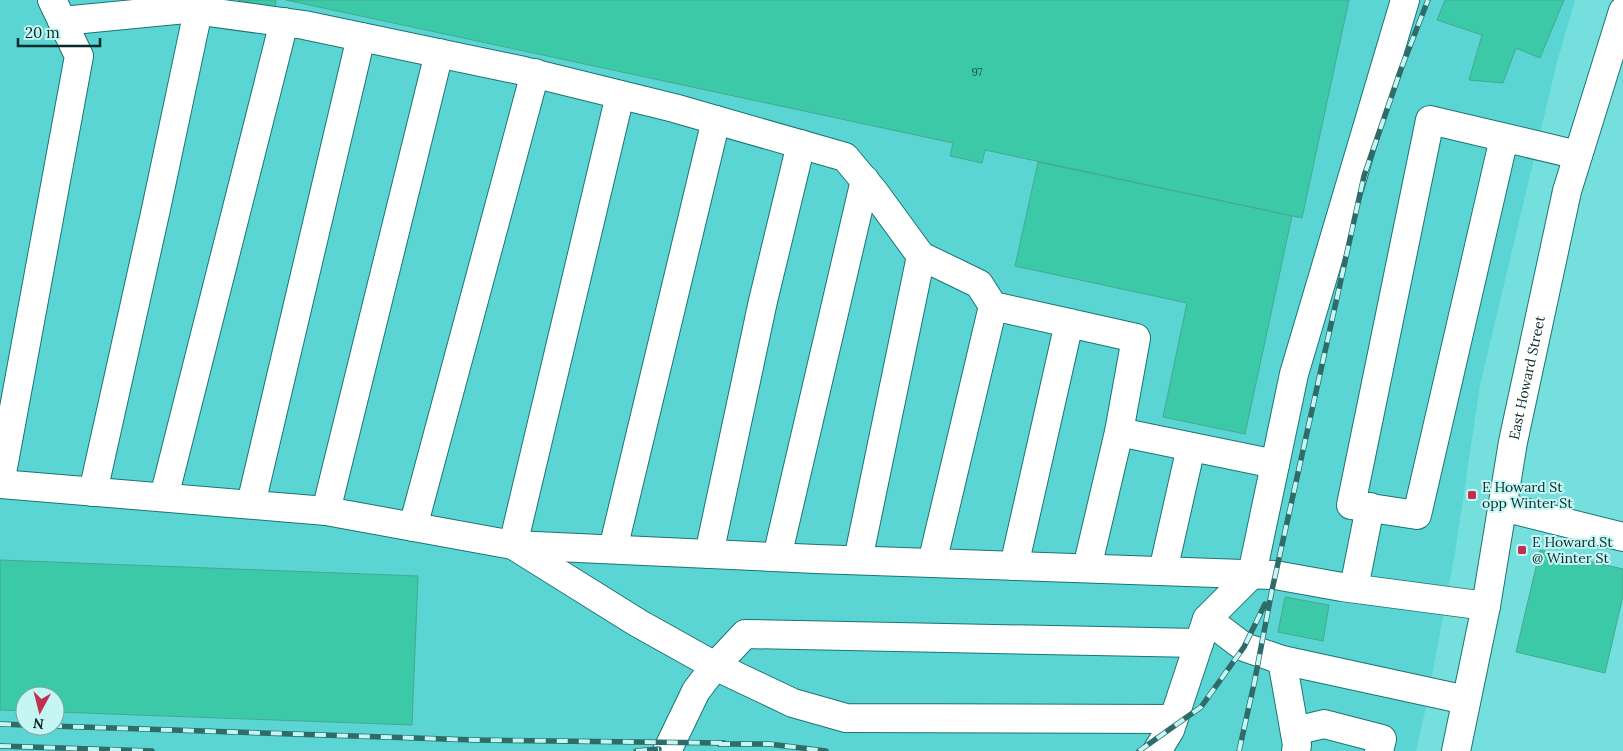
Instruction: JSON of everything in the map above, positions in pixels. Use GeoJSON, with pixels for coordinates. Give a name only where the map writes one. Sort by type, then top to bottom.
{"type":"FeatureCollection","features":[{"type":"Feature","properties":{"kind":"main road"},"geometry":{"type":"LineString","coordinates":[[1157,751],[1170,730],[1203,631],[1252,574],[1294,374],[1405,0]]}},
{"type":"Feature","properties":{"kind":"main road"},"geometry":{"type":"LineString","coordinates":[[1087,568],[1119,432],[1136,338],[993,306],[979,284],[922,256],[865,180],[845,157],[716,120],[535,73],[284,22],[186,9],[57,10],[79,56],[0,484],[326,511],[512,545],[1284,576],[1354,588],[1486,606]]}},
{"type":"Feature","properties":{"kind":"main road"},"geometry":{"type":"LineString","coordinates":[[93,492],[198,10]]}},
{"type":"Feature","properties":{"kind":"main road","name":"East Howard Street"},"geometry":{"type":"LineString","coordinates":[[1456,751],[1486,606],[1517,423],[1567,191],[1617,47],[1623,11]]}},
{"type":"Feature","properties":{"kind":"main road"},"geometry":{"type":"LineString","coordinates":[[164,498],[284,22]]}},
{"type":"Feature","properties":{"kind":"main road"},"geometry":{"type":"LineString","coordinates":[[251,504],[361,37]]}},
{"type":"Feature","properties":{"kind":"main road"},"geometry":{"type":"LineString","coordinates":[[326,511],[439,53]]}},
{"type":"Feature","properties":{"kind":"main road"},"geometry":{"type":"LineString","coordinates":[[413,527],[535,73]]}},
{"type":"Feature","properties":{"kind":"main road"},"geometry":{"type":"LineString","coordinates":[[512,545],[620,95]]}},
{"type":"Feature","properties":{"kind":"main road"},"geometry":{"type":"LineString","coordinates":[[613,549],[716,120]]}},
{"type":"Feature","properties":{"kind":"main road"},"geometry":{"type":"LineString","coordinates":[[1504,138],[1418,515],[1351,505],[1430,120],[1578,155]]}},
{"type":"Feature","properties":{"kind":"main road"},"geometry":{"type":"LineString","coordinates":[[709,554],[763,301],[801,144]]}},
{"type":"Feature","properties":{"kind":"main road"},"geometry":{"type":"LineString","coordinates":[[777,557],[865,180]]}},
{"type":"Feature","properties":{"kind":"main road"},"geometry":{"type":"LineString","coordinates":[[858,560],[922,256]]}},
{"type":"Feature","properties":{"kind":"main road"},"geometry":{"type":"LineString","coordinates":[[932,563],[993,306]]}},
{"type":"Feature","properties":{"kind":"main road"},"geometry":{"type":"LineString","coordinates":[[1014,566],[1069,323]]}},
{"type":"Feature","properties":{"kind":"main road"},"geometry":{"type":"LineString","coordinates":[[1119,432],[1275,464]]}},
{"type":"Feature","properties":{"kind":"main road"},"geometry":{"type":"LineString","coordinates":[[1163,571],[1191,447]]}},
{"type":"Feature","properties":{"kind":"main road"},"geometry":{"type":"LineString","coordinates":[[1354,588],[1370,507]]}},
{"type":"Feature","properties":{"kind":"main road"},"geometry":{"type":"LineString","coordinates":[[1503,507],[1623,538]]}},
{"type":"Feature","properties":{"kind":"main road"},"geometry":{"type":"LineString","coordinates":[[512,545],[638,623],[715,666],[793,703],[846,718],[1174,719]]}},
{"type":"Feature","properties":{"kind":"main road"},"geometry":{"type":"LineString","coordinates":[[667,751],[696,691],[715,666],[745,634],[1203,631],[1282,660],[1466,700]]}},
{"type":"Feature","properties":{"kind":"main road"},"geometry":{"type":"LineString","coordinates":[[1282,660],[1296,741],[1324,724],[1382,739],[1380,751]]}},
{"type":"Feature","properties":{"kind":"shaded area"},"geometry":{"type":"Polygon","coordinates":[[[0,0],[1575,0],[1557,62],[1480,385],[1455,553],[1416,751],[0,751],[0,0]]]}},
{"type":"Feature","properties":{"kind":"building"},"geometry":{"type":"Polygon","coordinates":[[[238,0],[276,0],[275,8],[238,0]]]}},
{"type":"Feature","properties":{"kind":"building"},"geometry":{"type":"Polygon","coordinates":[[[286,0],[1349,0],[1302,218],[985,150],[982,163],[950,156],[953,143],[286,0]]]}},
{"type":"Feature","properties":{"kind":"building"},"geometry":{"type":"Polygon","coordinates":[[[1445,0],[1564,0],[1540,58],[1516,48],[1503,83],[1469,80],[1482,35],[1437,20],[1445,0]]]}},
{"type":"Feature","properties":{"kind":"building"},"geometry":{"type":"Polygon","coordinates":[[[1038,162],[1292,216],[1245,434],[1163,417],[1187,303],[1015,266],[1038,162]]]}},
{"type":"Feature","properties":{"kind":"building"},"geometry":{"type":"Polygon","coordinates":[[[1540,550],[1623,569],[1623,596],[1605,673],[1516,652],[1540,550]]]}},
{"type":"Feature","properties":{"kind":"building"},"geometry":{"type":"Polygon","coordinates":[[[0,560],[418,576],[412,725],[65,712],[65,686],[15,686],[15,711],[0,710],[0,560]]]}},
{"type":"Feature","properties":{"kind":"building"},"geometry":{"type":"Polygon","coordinates":[[[1285,597],[1329,605],[1323,641],[1278,632],[1285,597]]]}},
{"type":"Feature","properties":{"kind":"railway"},"geometry":{"type":"LineString","coordinates":[[1239,751],[1272,590],[1364,176],[1401,69],[1428,0]]}},
{"type":"Feature","properties":{"kind":"railway"},"geometry":{"type":"LineString","coordinates":[[1139,751],[1201,707],[1244,647],[1265,604]]}},
{"type":"Feature","properties":{"kind":"railway"},"geometry":{"type":"LineString","coordinates":[[0,724],[15,725]]}},
{"type":"Feature","properties":{"kind":"railway"},"geometry":{"type":"LineString","coordinates":[[65,726],[475,740],[724,743]]}},
{"type":"Feature","properties":{"kind":"railway"},"geometry":{"type":"LineString","coordinates":[[719,744],[769,744],[826,751]]}},
{"type":"Feature","properties":{"kind":"railway"},"geometry":{"type":"LineString","coordinates":[[0,746],[152,751]]}},
{"type":"Feature","properties":{"kind":"railway"},"geometry":{"type":"LineString","coordinates":[[636,751],[659,749]]}},
{"type":"Feature","properties":{"kind":"place","name":"E Howard St opp Winter St"},"geometry":{"type":"Point","coordinates":[1472,495]}},
{"type":"Feature","properties":{"kind":"place","name":"E Howard St @ Winter St"},"geometry":{"type":"Point","coordinates":[1522,550]}}]}
